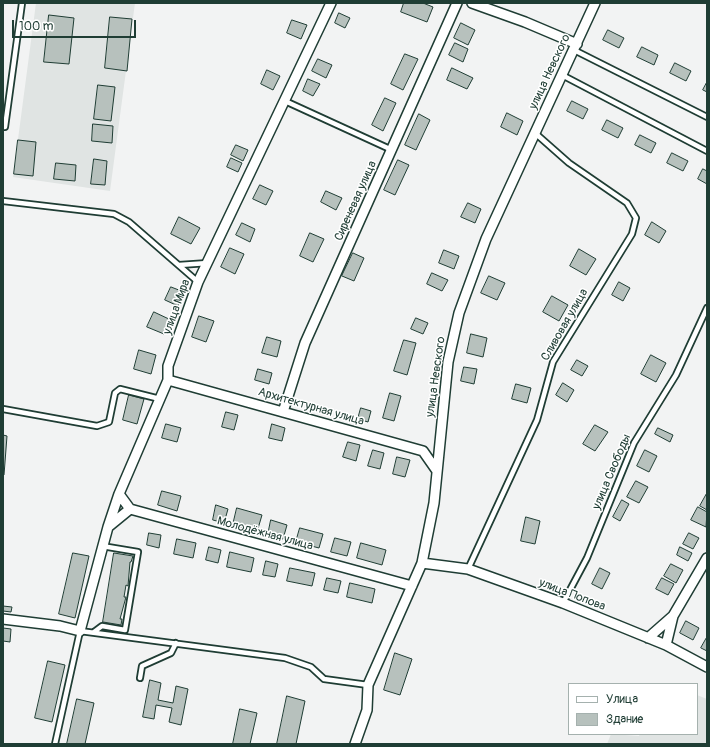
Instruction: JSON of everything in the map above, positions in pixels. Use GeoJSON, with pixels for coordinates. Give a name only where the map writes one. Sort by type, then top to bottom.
{"type":"FeatureCollection","features":[{"type":"Feature","properties":{"kind":"street","name":"улица Мира"},"geometry":{"type":"LineString","coordinates":[[80,631],[102,546],[119,494],[168,380],[168,366],[198,282],[331,3]]}},
{"type":"Feature","properties":{"kind":"street","name":"Сиреневая улица"},"geometry":{"type":"LineString","coordinates":[[283,412],[305,343],[457,3]]}},
{"type":"Feature","properties":{"kind":"street"},"geometry":{"type":"LineString","coordinates":[[472,3],[525,22],[575,47]]}},
{"type":"Feature","properties":{"kind":"street","name":"улица Невского"},"geometry":{"type":"LineString","coordinates":[[355,744],[367,710],[368,685],[422,563],[434,503],[448,362],[459,313],[486,239],[595,3]]}},
{"type":"Feature","properties":{"kind":"street","name":"Архитектурная улица"},"geometry":{"type":"LineString","coordinates":[[168,380],[423,451],[437,471]]}},
{"type":"Feature","properties":{"kind":"street"},"geometry":{"type":"LineString","coordinates":[[108,527],[130,509],[119,494]]}},
{"type":"Feature","properties":{"kind":"street","name":"Молодёжная улица"},"geometry":{"type":"LineString","coordinates":[[130,509],[412,586]]}},
{"type":"Feature","properties":{"kind":"street"},"geometry":{"type":"LineString","coordinates":[[666,645],[673,616],[707,558]]}},
{"type":"Feature","properties":{"kind":"street","name":"улица Попова"},"geometry":{"type":"LineString","coordinates":[[422,563],[468,569],[563,603],[666,645],[707,667]]}},
{"type":"Feature","properties":{"kind":"street"},"geometry":{"type":"LineString","coordinates":[[648,638],[673,616]]}},
{"type":"Feature","properties":{"kind":"street"},"geometry":{"type":"LineString","coordinates":[[3,619],[60,626],[80,631]]}},
{"type":"Feature","properties":{"kind":"lane"},"geometry":{"type":"LineString","coordinates":[[3,127],[22,3]]}},
{"type":"Feature","properties":{"kind":"lane"},"geometry":{"type":"LineString","coordinates":[[575,47],[707,117]]}},
{"type":"Feature","properties":{"kind":"lane"},"geometry":{"type":"LineString","coordinates":[[562,75],[707,150]]}},
{"type":"Feature","properties":{"kind":"lane"},"geometry":{"type":"LineString","coordinates":[[284,101],[392,150]]}},
{"type":"Feature","properties":{"kind":"lane","name":"Сливовая улица"},"geometry":{"type":"LineString","coordinates":[[468,569],[537,420],[553,362],[632,234],[636,218],[627,203],[569,163],[535,133]]}},
{"type":"Feature","properties":{"kind":"lane"},"geometry":{"type":"LineString","coordinates":[[3,201],[114,214],[129,222],[190,273],[198,282]]}},
{"type":"Feature","properties":{"kind":"lane"},"geometry":{"type":"LineString","coordinates":[[179,265],[208,263]]}},
{"type":"Feature","properties":{"kind":"lane","name":"улица Свободы"},"geometry":{"type":"LineString","coordinates":[[563,603],[587,558],[634,442],[676,375],[707,308]]}},
{"type":"Feature","properties":{"kind":"lane"},"geometry":{"type":"LineString","coordinates":[[3,409],[97,426],[108,422],[115,393],[120,389],[160,399]]}},
{"type":"Feature","properties":{"kind":"lane"},"geometry":{"type":"LineString","coordinates":[[94,632],[102,626],[125,630],[138,552],[102,546]]}},
{"type":"Feature","properties":{"kind":"lane"},"geometry":{"type":"LineString","coordinates":[[55,744],[55,738],[80,631],[285,658],[311,667],[324,678],[368,685]]}},
{"type":"Feature","properties":{"kind":"lane"},"geometry":{"type":"LineString","coordinates":[[140,678],[142,666],[171,653],[176,643]]}},
{"type":"Feature","properties":{"kind":"shaded area"},"geometry":{"type":"Polygon","coordinates":[[[36,3],[135,3],[110,191],[13,177],[36,3]]]}},
{"type":"Feature","properties":{"kind":"shaded area"},"geometry":{"type":"Polygon","coordinates":[[[698,695],[707,699],[707,744],[607,744],[611,735],[698,735],[698,695]]]}},
{"type":"Feature","properties":{"kind":"building"},"geometry":{"type":"Polygon","coordinates":[[[404,3],[423,3],[433,7],[427,22],[401,12],[404,3]]]}},
{"type":"Feature","properties":{"kind":"building"},"geometry":{"type":"Polygon","coordinates":[[[339,13],[350,18],[345,28],[335,23],[339,13]]]}},
{"type":"Feature","properties":{"kind":"building"},"geometry":{"type":"Polygon","coordinates":[[[49,15],[74,18],[69,64],[44,62],[49,15]]]}},
{"type":"Feature","properties":{"kind":"building"},"geometry":{"type":"Polygon","coordinates":[[[110,17],[132,19],[127,71],[105,68],[110,17]]]}},
{"type":"Feature","properties":{"kind":"building"},"geometry":{"type":"Polygon","coordinates":[[[292,20],[307,25],[301,39],[287,33],[292,20]]]}},
{"type":"Feature","properties":{"kind":"building"},"geometry":{"type":"Polygon","coordinates":[[[461,23],[475,30],[468,45],[454,38],[461,23]]]}},
{"type":"Feature","properties":{"kind":"building"},"geometry":{"type":"Polygon","coordinates":[[[608,30],[624,38],[619,48],[603,40],[608,30]]]}},
{"type":"Feature","properties":{"kind":"building"},"geometry":{"type":"Polygon","coordinates":[[[455,43],[468,49],[463,62],[449,55],[455,43]]]}},
{"type":"Feature","properties":{"kind":"building"},"geometry":{"type":"Polygon","coordinates":[[[642,47],[658,55],[654,65],[637,57],[642,47]]]}},
{"type":"Feature","properties":{"kind":"building"},"geometry":{"type":"Polygon","coordinates":[[[405,54],[418,59],[403,90],[391,84],[405,54]]]}},
{"type":"Feature","properties":{"kind":"building"},"geometry":{"type":"Polygon","coordinates":[[[318,59],[332,65],[326,78],[312,71],[318,59]]]}},
{"type":"Feature","properties":{"kind":"building"},"geometry":{"type":"Polygon","coordinates":[[[675,63],[691,71],[686,81],[670,73],[675,63]]]}},
{"type":"Feature","properties":{"kind":"building"},"geometry":{"type":"Polygon","coordinates":[[[452,68],[473,78],[467,89],[447,80],[452,68]]]}},
{"type":"Feature","properties":{"kind":"building"},"geometry":{"type":"Polygon","coordinates":[[[267,70],[280,76],[273,90],[261,84],[267,70]]]}},
{"type":"Feature","properties":{"kind":"building"},"geometry":{"type":"Polygon","coordinates":[[[308,79],[320,84],[313,96],[303,91],[308,79]]]}},
{"type":"Feature","properties":{"kind":"building"},"geometry":{"type":"Polygon","coordinates":[[[707,82],[707,92],[703,90],[707,82]]]}},
{"type":"Feature","properties":{"kind":"building"},"geometry":{"type":"Polygon","coordinates":[[[98,85],[115,87],[111,121],[94,119],[98,85]]]}},
{"type":"Feature","properties":{"kind":"building"},"geometry":{"type":"Polygon","coordinates":[[[385,98],[396,103],[383,131],[372,125],[385,98]]]}},
{"type":"Feature","properties":{"kind":"building"},"geometry":{"type":"Polygon","coordinates":[[[572,101],[588,109],[583,119],[567,111],[572,101]]]}},
{"type":"Feature","properties":{"kind":"building"},"geometry":{"type":"Polygon","coordinates":[[[507,113],[523,121],[517,135],[501,127],[507,113]]]}},
{"type":"Feature","properties":{"kind":"building"},"geometry":{"type":"Polygon","coordinates":[[[419,114],[430,120],[416,150],[405,145],[419,114]]]}},
{"type":"Feature","properties":{"kind":"building"},"geometry":{"type":"Polygon","coordinates":[[[607,120],[623,128],[618,138],[602,130],[607,120]]]}},
{"type":"Feature","properties":{"kind":"building"},"geometry":{"type":"Polygon","coordinates":[[[93,124],[113,126],[112,143],[92,141],[93,124]]]}},
{"type":"Feature","properties":{"kind":"building"},"geometry":{"type":"Polygon","coordinates":[[[640,135],[656,143],[651,153],[635,145],[640,135]]]}},
{"type":"Feature","properties":{"kind":"building"},"geometry":{"type":"Polygon","coordinates":[[[18,140],[36,142],[33,176],[14,174],[18,140]]]}},
{"type":"Feature","properties":{"kind":"building"},"geometry":{"type":"Polygon","coordinates":[[[236,145],[248,150],[243,161],[231,155],[236,145]]]}},
{"type":"Feature","properties":{"kind":"building"},"geometry":{"type":"Polygon","coordinates":[[[672,153],[688,161],[683,171],[667,163],[672,153]]]}},
{"type":"Feature","properties":{"kind":"building"},"geometry":{"type":"Polygon","coordinates":[[[231,158],[242,163],[238,172],[227,167],[231,158]]]}},
{"type":"Feature","properties":{"kind":"building"},"geometry":{"type":"Polygon","coordinates":[[[94,159],[107,161],[105,185],[91,184],[94,159]]]}},
{"type":"Feature","properties":{"kind":"building"},"geometry":{"type":"Polygon","coordinates":[[[398,160],[409,165],[395,195],[384,190],[398,160]]]}},
{"type":"Feature","properties":{"kind":"building"},"geometry":{"type":"Polygon","coordinates":[[[56,163],[76,165],[75,181],[54,179],[56,163]]]}},
{"type":"Feature","properties":{"kind":"building"},"geometry":{"type":"Polygon","coordinates":[[[703,169],[707,171],[707,184],[698,179],[703,169]]]}},
{"type":"Feature","properties":{"kind":"building"},"geometry":{"type":"Polygon","coordinates":[[[260,185],[273,191],[266,205],[253,199],[260,185]]]}},
{"type":"Feature","properties":{"kind":"building"},"geometry":{"type":"Polygon","coordinates":[[[326,191],[342,198],[336,210],[321,202],[326,191]]]}},
{"type":"Feature","properties":{"kind":"building"},"geometry":{"type":"Polygon","coordinates":[[[468,203],[481,209],[475,223],[461,217],[468,203]]]}},
{"type":"Feature","properties":{"kind":"building"},"geometry":{"type":"Polygon","coordinates":[[[179,217],[200,228],[191,244],[171,234],[179,217]]]}},
{"type":"Feature","properties":{"kind":"building"},"geometry":{"type":"Polygon","coordinates":[[[652,222],[666,231],[659,243],[645,235],[652,222]]]}},
{"type":"Feature","properties":{"kind":"building"},"geometry":{"type":"Polygon","coordinates":[[[242,223],[255,229],[250,242],[236,235],[242,223]]]}},
{"type":"Feature","properties":{"kind":"building"},"geometry":{"type":"Polygon","coordinates":[[[310,233],[324,239],[313,262],[300,256],[310,233]]]}},
{"type":"Feature","properties":{"kind":"building"},"geometry":{"type":"Polygon","coordinates":[[[230,248],[244,254],[235,274],[221,267],[230,248]]]}},
{"type":"Feature","properties":{"kind":"building"},"geometry":{"type":"Polygon","coordinates":[[[579,249],[596,259],[586,275],[570,266],[579,249]]]}},
{"type":"Feature","properties":{"kind":"building"},"geometry":{"type":"Polygon","coordinates":[[[444,250],[459,256],[454,269],[439,263],[444,250]]]}},
{"type":"Feature","properties":{"kind":"building"},"geometry":{"type":"Polygon","coordinates":[[[353,253],[364,258],[354,281],[342,276],[353,253]]]}},
{"type":"Feature","properties":{"kind":"building"},"geometry":{"type":"Polygon","coordinates":[[[432,273],[448,280],[442,291],[427,284],[432,273]]]}},
{"type":"Feature","properties":{"kind":"building"},"geometry":{"type":"Polygon","coordinates":[[[489,276],[505,283],[497,300],[481,293],[489,276]]]}},
{"type":"Feature","properties":{"kind":"building"},"geometry":{"type":"Polygon","coordinates":[[[619,282],[630,288],[623,301],[612,295],[619,282]]]}},
{"type":"Feature","properties":{"kind":"building"},"geometry":{"type":"Polygon","coordinates":[[[171,287],[184,292],[178,306],[165,300],[171,287]]]}},
{"type":"Feature","properties":{"kind":"building"},"geometry":{"type":"Polygon","coordinates":[[[552,296],[568,305],[559,321],[543,312],[552,296]]]}},
{"type":"Feature","properties":{"kind":"building"},"geometry":{"type":"Polygon","coordinates":[[[154,312],[171,320],[164,334],[147,327],[154,312]]]}},
{"type":"Feature","properties":{"kind":"building"},"geometry":{"type":"Polygon","coordinates":[[[199,316],[214,321],[206,342],[192,337],[199,316]]]}},
{"type":"Feature","properties":{"kind":"building"},"geometry":{"type":"Polygon","coordinates":[[[416,318],[428,323],[423,334],[411,329],[416,318]]]}},
{"type":"Feature","properties":{"kind":"building"},"geometry":{"type":"Polygon","coordinates":[[[471,334],[487,338],[483,357],[467,353],[471,334]]]}},
{"type":"Feature","properties":{"kind":"building"},"geometry":{"type":"Polygon","coordinates":[[[267,337],[281,341],[277,357],[262,353],[267,337]]]}},
{"type":"Feature","properties":{"kind":"building"},"geometry":{"type":"Polygon","coordinates":[[[404,340],[416,343],[407,375],[394,371],[404,340]]]}},
{"type":"Feature","properties":{"kind":"building"},"geometry":{"type":"Polygon","coordinates":[[[139,350],[156,355],[151,374],[134,369],[139,350]]]}},
{"type":"Feature","properties":{"kind":"building"},"geometry":{"type":"Polygon","coordinates":[[[651,355],[666,363],[656,382],[641,374],[651,355]]]}},
{"type":"Feature","properties":{"kind":"building"},"geometry":{"type":"Polygon","coordinates":[[[577,360],[588,366],[582,376],[571,370],[577,360]]]}},
{"type":"Feature","properties":{"kind":"building"},"geometry":{"type":"Polygon","coordinates":[[[464,367],[477,369],[474,384],[461,381],[464,367]]]}},
{"type":"Feature","properties":{"kind":"building"},"geometry":{"type":"Polygon","coordinates":[[[258,369],[272,373],[269,384],[255,380],[258,369]]]}},
{"type":"Feature","properties":{"kind":"building"},"geometry":{"type":"Polygon","coordinates":[[[563,383],[574,390],[567,402],[556,395],[563,383]]]}},
{"type":"Feature","properties":{"kind":"building"},"geometry":{"type":"Polygon","coordinates":[[[516,384],[531,388],[527,403],[512,399],[516,384]]]}},
{"type":"Feature","properties":{"kind":"building"},"geometry":{"type":"Polygon","coordinates":[[[390,393],[401,396],[394,421],[383,418],[390,393]]]}},
{"type":"Feature","properties":{"kind":"building"},"geometry":{"type":"Polygon","coordinates":[[[129,395],[144,399],[137,424],[123,420],[129,395]]]}},
{"type":"Feature","properties":{"kind":"building"},"geometry":{"type":"Polygon","coordinates":[[[361,408],[371,411],[368,422],[358,419],[361,408]]]}},
{"type":"Feature","properties":{"kind":"building"},"geometry":{"type":"Polygon","coordinates":[[[226,412],[238,415],[234,430],[222,427],[226,412]]]}},
{"type":"Feature","properties":{"kind":"building"},"geometry":{"type":"Polygon","coordinates":[[[166,424],[181,428],[177,442],[162,438],[166,424]]]}},
{"type":"Feature","properties":{"kind":"building"},"geometry":{"type":"Polygon","coordinates":[[[272,424],[285,428],[282,441],[269,438],[272,424]]]}},
{"type":"Feature","properties":{"kind":"building"},"geometry":{"type":"Polygon","coordinates":[[[595,425],[608,432],[595,451],[583,444],[595,425]]]}},
{"type":"Feature","properties":{"kind":"building"},"geometry":{"type":"Polygon","coordinates":[[[658,428],[673,435],[670,442],[655,434],[658,428]]]}},
{"type":"Feature","properties":{"kind":"building"},"geometry":{"type":"Polygon","coordinates":[[[3,435],[7,436],[4,475],[3,475],[3,435]]]}},
{"type":"Feature","properties":{"kind":"building"},"geometry":{"type":"Polygon","coordinates":[[[348,442],[360,445],[356,461],[343,457],[348,442]]]}},
{"type":"Feature","properties":{"kind":"building"},"geometry":{"type":"Polygon","coordinates":[[[373,450],[384,453],[380,469],[368,466],[373,450]]]}},
{"type":"Feature","properties":{"kind":"building"},"geometry":{"type":"Polygon","coordinates":[[[645,450],[657,456],[649,472],[637,466],[645,450]]]}},
{"type":"Feature","properties":{"kind":"building"},"geometry":{"type":"Polygon","coordinates":[[[397,457],[410,460],[405,477],[393,474],[397,457]]]}},
{"type":"Feature","properties":{"kind":"building"},"geometry":{"type":"Polygon","coordinates":[[[636,481],[648,487],[639,503],[627,497],[636,481]]]}},
{"type":"Feature","properties":{"kind":"building"},"geometry":{"type":"Polygon","coordinates":[[[162,491],[181,496],[177,511],[158,505],[162,491]]]}},
{"type":"Feature","properties":{"kind":"building"},"geometry":{"type":"Polygon","coordinates":[[[707,493],[707,510],[700,506],[707,493]]]}},
{"type":"Feature","properties":{"kind":"building"},"geometry":{"type":"Polygon","coordinates":[[[622,500],[629,504],[620,521],[613,517],[622,500]]]}},
{"type":"Feature","properties":{"kind":"building"},"geometry":{"type":"Polygon","coordinates":[[[216,505],[228,509],[224,523],[213,520],[216,505]]]}},
{"type":"Feature","properties":{"kind":"building"},"geometry":{"type":"Polygon","coordinates":[[[698,507],[707,512],[706,527],[691,520],[698,507]]]}},
{"type":"Feature","properties":{"kind":"building"},"geometry":{"type":"Polygon","coordinates":[[[237,508],[262,515],[257,532],[233,525],[237,508]]]}},
{"type":"Feature","properties":{"kind":"building"},"geometry":{"type":"Polygon","coordinates":[[[526,517],[540,521],[535,544],[521,541],[526,517]]]}},
{"type":"Feature","properties":{"kind":"building"},"geometry":{"type":"Polygon","coordinates":[[[271,520],[287,525],[283,539],[268,535],[271,520]]]}},
{"type":"Feature","properties":{"kind":"building"},"geometry":{"type":"Polygon","coordinates":[[[300,528],[323,534],[319,548],[296,542],[300,528]]]}},
{"type":"Feature","properties":{"kind":"building"},"geometry":{"type":"Polygon","coordinates":[[[149,533],[161,535],[159,548],[147,545],[149,533]]]}},
{"type":"Feature","properties":{"kind":"building"},"geometry":{"type":"Polygon","coordinates":[[[689,533],[699,538],[693,549],[683,544],[689,533]]]}},
{"type":"Feature","properties":{"kind":"building"},"geometry":{"type":"Polygon","coordinates":[[[335,538],[351,542],[347,556],[331,552],[335,538]]]}},
{"type":"Feature","properties":{"kind":"building"},"geometry":{"type":"Polygon","coordinates":[[[177,539],[196,543],[193,558],[174,554],[177,539]]]}},
{"type":"Feature","properties":{"kind":"building"},"geometry":{"type":"Polygon","coordinates":[[[361,543],[386,550],[382,565],[357,558],[361,543]]]}},
{"type":"Feature","properties":{"kind":"building"},"geometry":{"type":"Polygon","coordinates":[[[209,547],[221,550],[218,563],[206,560],[209,547]]]}},
{"type":"Feature","properties":{"kind":"building"},"geometry":{"type":"Polygon","coordinates":[[[680,547],[692,553],[688,561],[677,555],[680,547]]]}},
{"type":"Feature","properties":{"kind":"building"},"geometry":{"type":"Polygon","coordinates":[[[230,552],[254,558],[251,572],[227,567],[230,552]]]}},
{"type":"Feature","properties":{"kind":"building"},"geometry":{"type":"Polygon","coordinates":[[[73,553],[89,556],[75,618],[59,614],[73,553]]]}},
{"type":"Feature","properties":{"kind":"building"},"geometry":{"type":"Polygon","coordinates":[[[114,553],[133,556],[130,562],[128,586],[126,585],[124,597],[126,597],[120,619],[122,619],[121,625],[103,622],[114,553]]]}},
{"type":"Feature","properties":{"kind":"building"},"geometry":{"type":"Polygon","coordinates":[[[266,561],[278,564],[275,577],[263,575],[266,561]]]}},
{"type":"Feature","properties":{"kind":"building"},"geometry":{"type":"Polygon","coordinates":[[[671,564],[683,570],[676,583],[664,576],[671,564]]]}},
{"type":"Feature","properties":{"kind":"building"},"geometry":{"type":"Polygon","coordinates":[[[290,568],[315,573],[312,586],[287,581],[290,568]]]}},
{"type":"Feature","properties":{"kind":"building"},"geometry":{"type":"Polygon","coordinates":[[[600,568],[610,573],[602,589],[592,584],[600,568]]]}},
{"type":"Feature","properties":{"kind":"building"},"geometry":{"type":"Polygon","coordinates":[[[327,578],[341,581],[338,593],[324,590],[327,578]]]}},
{"type":"Feature","properties":{"kind":"building"},"geometry":{"type":"Polygon","coordinates":[[[662,578],[674,584],[668,595],[656,589],[662,578]]]}},
{"type":"Feature","properties":{"kind":"building"},"geometry":{"type":"Polygon","coordinates":[[[350,583],[375,589],[372,603],[347,597],[350,583]]]}},
{"type":"Feature","properties":{"kind":"building"},"geometry":{"type":"Polygon","coordinates":[[[3,606],[12,607],[11,612],[3,611],[3,606]]]}},
{"type":"Feature","properties":{"kind":"building"},"geometry":{"type":"Polygon","coordinates":[[[686,621],[699,628],[693,640],[680,633],[686,621]]]}},
{"type":"Feature","properties":{"kind":"building"},"geometry":{"type":"Polygon","coordinates":[[[3,628],[11,629],[10,642],[3,641],[3,628]]]}},
{"type":"Feature","properties":{"kind":"building"},"geometry":{"type":"Polygon","coordinates":[[[707,637],[707,651],[701,648],[707,637]]]}},
{"type":"Feature","properties":{"kind":"building"},"geometry":{"type":"Polygon","coordinates":[[[395,653],[412,659],[400,695],[384,690],[395,653]]]}},
{"type":"Feature","properties":{"kind":"building"},"geometry":{"type":"Polygon","coordinates":[[[48,661],[65,665],[52,722],[35,718],[48,661]]]}},
{"type":"Feature","properties":{"kind":"building"},"geometry":{"type":"Polygon","coordinates":[[[150,680],[161,683],[158,700],[173,703],[176,686],[188,689],[181,725],[169,722],[172,708],[156,705],[154,719],[143,717],[150,680]]]}},
{"type":"Feature","properties":{"kind":"building"},"geometry":{"type":"Polygon","coordinates":[[[287,696],[305,701],[296,744],[277,744],[287,696]]]}},
{"type":"Feature","properties":{"kind":"building"},"geometry":{"type":"Polygon","coordinates":[[[77,699],[94,703],[85,744],[67,744],[77,699]]]}},
{"type":"Feature","properties":{"kind":"building"},"geometry":{"type":"Polygon","coordinates":[[[240,709],[257,713],[250,744],[233,744],[240,709]]]}}]}
